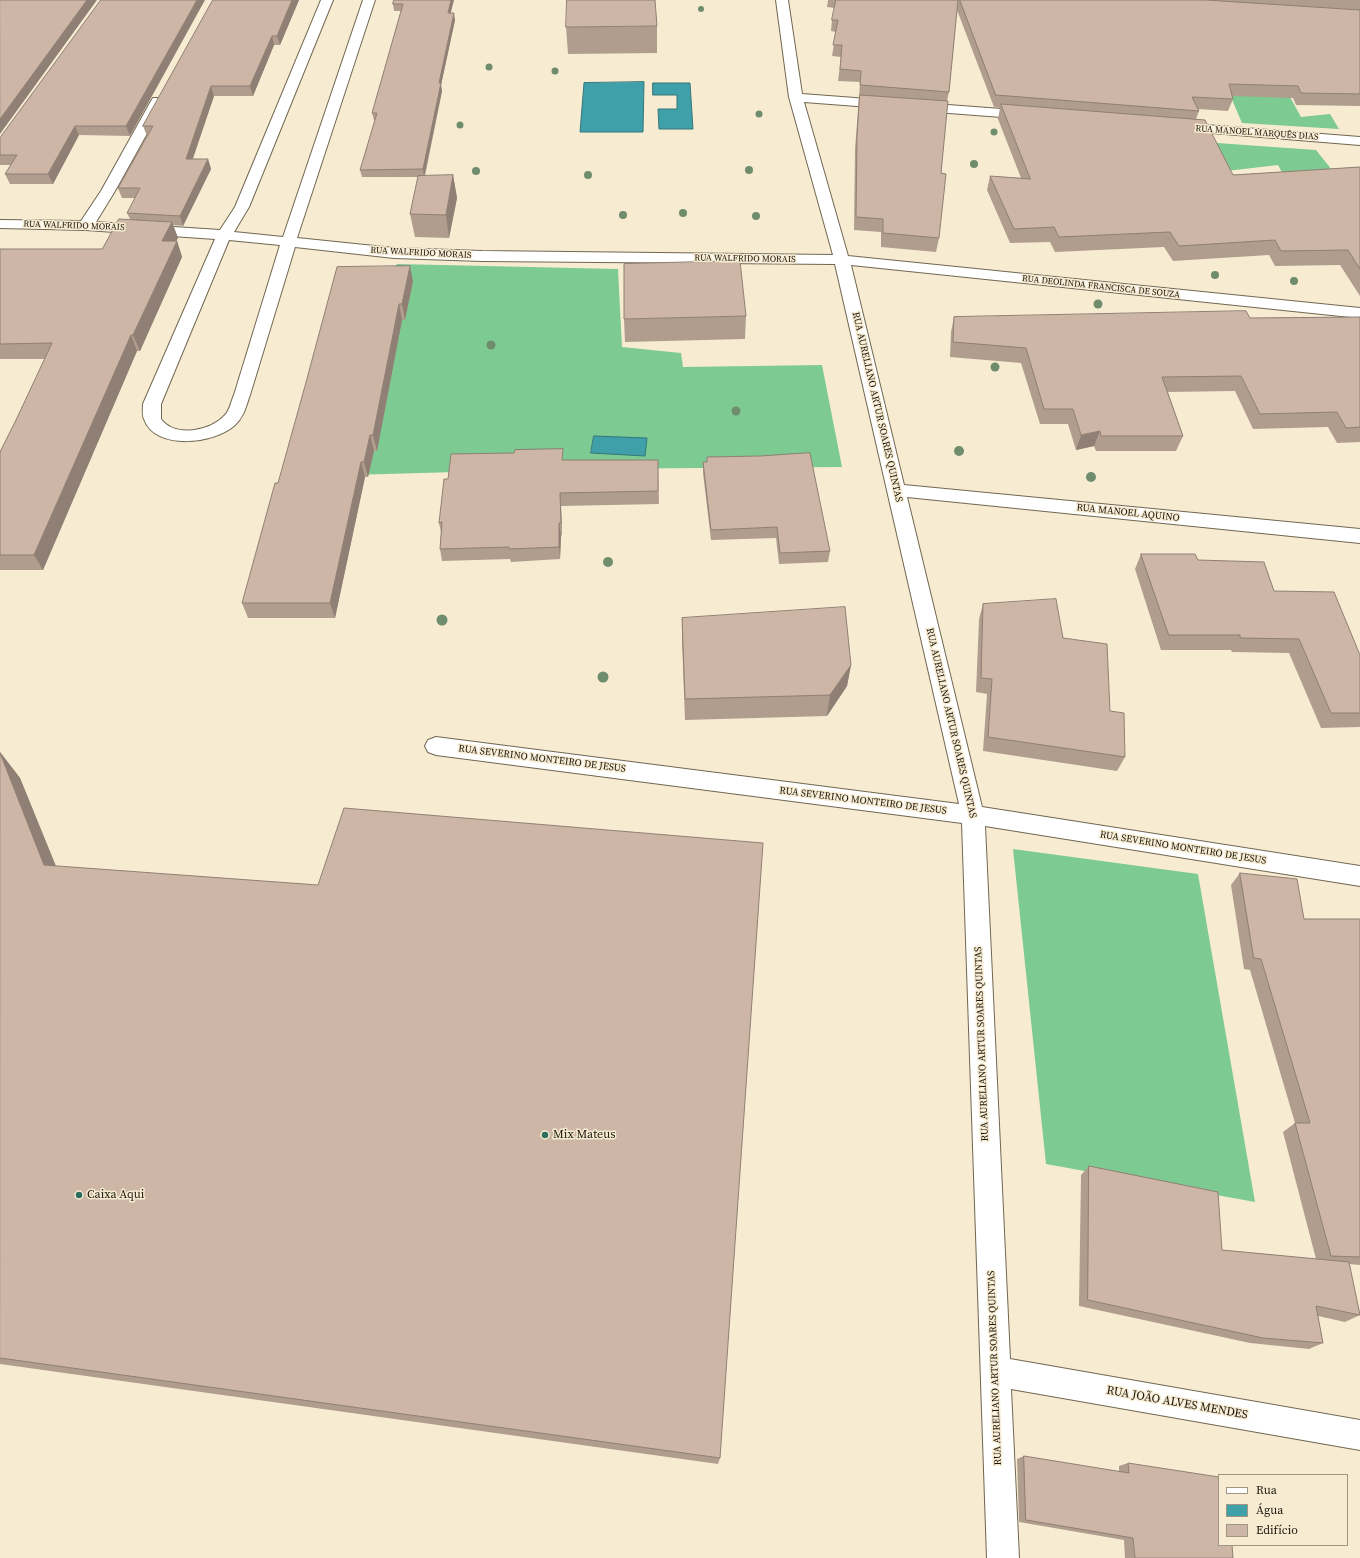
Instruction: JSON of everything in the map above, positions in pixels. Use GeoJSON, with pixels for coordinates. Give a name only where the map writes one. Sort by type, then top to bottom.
{"type":"FeatureCollection","features":[{"type":"Feature","properties":{"kind":"street"},"geometry":{"type":"LineString","coordinates":[[327,0],[242,207],[224,235],[152,404],[152,419],[159,429],[172,434],[189,436],[206,434],[219,428],[233,417],[242,395],[288,241],[369,0]]}},
{"type":"Feature","properties":{"kind":"street","name":"RUA AURELIANO ARTUR SOARES QUINTAS"},"geometry":{"type":"LineString","coordinates":[[782,0],[796,97],[842,260],[973,815],[994,1371],[1003,1558]]}},
{"type":"Feature","properties":{"kind":"street"},"geometry":{"type":"LineString","coordinates":[[86,226],[108,191],[164,89]]}},
{"type":"Feature","properties":{"kind":"street"},"geometry":{"type":"LineString","coordinates":[[796,97],[1040,116]]}},
{"type":"Feature","properties":{"kind":"street","name":"RUA MANOEL MARQUÊS DIAS"},"geometry":{"type":"LineString","coordinates":[[1166,126],[1360,141]]}},
{"type":"Feature","properties":{"kind":"street","name":"RUA WALFRIDO MORAIS"},"geometry":{"type":"LineString","coordinates":[[0,224],[86,226],[224,235],[394,253],[475,256],[842,260]]}},
{"type":"Feature","properties":{"kind":"street","name":"RUA DEOLINDA FRANCISCA DE SOUZA"},"geometry":{"type":"LineString","coordinates":[[842,260],[1360,313]]}},
{"type":"Feature","properties":{"kind":"street","name":"RUA MANOEL AQUINO"},"geometry":{"type":"LineString","coordinates":[[896,490],[1360,536]]}},
{"type":"Feature","properties":{"kind":"street","name":"RUA SEVERINO MONTEIRO DE JESUS"},"geometry":{"type":"LineString","coordinates":[[436,746],[973,815],[1360,876]]}},
{"type":"Feature","properties":{"kind":"street","name":"RUA JOÃO ALVES MENDES"},"geometry":{"type":"LineString","coordinates":[[994,1371],[1360,1435]]}},
{"type":"Feature","properties":{"kind":"green space"},"geometry":{"type":"Polygon","coordinates":[[[1218,67],[1274,68],[1301,117],[1330,114],[1339,129],[1242,123],[1218,67]]]}},
{"type":"Feature","properties":{"kind":"green space"},"geometry":{"type":"Polygon","coordinates":[[[1189,141],[1316,150],[1360,205],[1323,249],[1278,165],[1218,172],[1189,141]]]}},
{"type":"Feature","properties":{"kind":"green space"},"geometry":{"type":"Polygon","coordinates":[[[397,264],[618,269],[622,347],[681,353],[683,367],[822,365],[842,467],[563,469],[350,475],[380,289],[397,264]]]}},
{"type":"Feature","properties":{"kind":"green space"},"geometry":{"type":"Polygon","coordinates":[[[1013,849],[1198,874],[1255,1202],[1046,1164],[1013,849]]]}},
{"type":"Feature","properties":{"kind":"water"},"geometry":{"type":"Polygon","coordinates":[[[644,82],[643,132],[580,132],[584,83],[644,82]]]}},
{"type":"Feature","properties":{"kind":"water"},"geometry":{"type":"Polygon","coordinates":[[[653,83],[690,83],[693,129],[659,129],[658,109],[677,109],[677,95],[653,95],[653,83]]]}},
{"type":"Feature","properties":{"kind":"water"},"geometry":{"type":"Polygon","coordinates":[[[594,436],[647,438],[645,456],[591,453],[594,436]]]}},
{"type":"Feature","properties":{"kind":"building"},"geometry":{"type":"Polygon","coordinates":[[[0,0],[87,0],[0,119],[0,0]]]}},
{"type":"Feature","properties":{"kind":"building"},"geometry":{"type":"Polygon","coordinates":[[[101,0],[197,0],[126,126],[75,126],[48,174],[5,174],[17,155],[0,155],[0,138],[101,0]]]}},
{"type":"Feature","properties":{"kind":"building"},"geometry":{"type":"Polygon","coordinates":[[[213,0],[292,0],[277,36],[272,36],[250,86],[211,86],[186,159],[208,159],[180,216],[127,213],[140,188],[118,188],[153,126],[143,126],[213,0]]]}},
{"type":"Feature","properties":{"kind":"building"},"geometry":{"type":"Polygon","coordinates":[[[394,0],[451,0],[448,13],[454,13],[439,83],[441,83],[423,169],[360,170],[377,113],[372,113],[403,4],[393,4],[394,0]]]}},
{"type":"Feature","properties":{"kind":"building"},"geometry":{"type":"Polygon","coordinates":[[[567,0],[655,0],[657,26],[566,27],[567,0]]]}},
{"type":"Feature","properties":{"kind":"building"},"geometry":{"type":"Polygon","coordinates":[[[836,0],[958,0],[949,92],[860,85],[861,71],[840,69],[842,45],[833,45],[838,20],[832,20],[836,0]]]}},
{"type":"Feature","properties":{"kind":"building"},"geometry":{"type":"Polygon","coordinates":[[[960,0],[1206,0],[1360,10],[1360,94],[1301,93],[1298,86],[1229,84],[1233,99],[1192,97],[1199,111],[996,95],[960,0]]]}},
{"type":"Feature","properties":{"kind":"building"},"geometry":{"type":"Polygon","coordinates":[[[860,95],[948,101],[941,173],[946,174],[939,238],[883,233],[883,219],[856,217],[857,136],[860,95]]]}},
{"type":"Feature","properties":{"kind":"building"},"geometry":{"type":"Polygon","coordinates":[[[1001,104],[1205,120],[1233,175],[1360,167],[1360,269],[1348,250],[1281,251],[1275,240],[1179,246],[1170,232],[1059,237],[1054,227],[1014,229],[990,176],[1030,179],[1001,104]]]}},
{"type":"Feature","properties":{"kind":"building"},"geometry":{"type":"Polygon","coordinates":[[[453,175],[446,215],[410,214],[418,176],[453,175]]]}},
{"type":"Feature","properties":{"kind":"building"},"geometry":{"type":"Polygon","coordinates":[[[119,219],[172,222],[162,241],[177,241],[133,335],[131,335],[34,555],[0,555],[0,452],[52,343],[0,344],[0,249],[102,249],[119,219]]]}},
{"type":"Feature","properties":{"kind":"building"},"geometry":{"type":"Polygon","coordinates":[[[740,261],[746,316],[624,319],[624,264],[740,261]]]}},
{"type":"Feature","properties":{"kind":"building"},"geometry":{"type":"Polygon","coordinates":[[[410,266],[402,304],[399,304],[373,435],[370,435],[364,462],[361,462],[330,603],[242,603],[275,483],[278,483],[337,267],[410,266]]]}},
{"type":"Feature","properties":{"kind":"building"},"geometry":{"type":"Polygon","coordinates":[[[1246,311],[1250,318],[1360,317],[1360,427],[1346,428],[1337,412],[1260,414],[1241,376],[1162,377],[1183,436],[1101,436],[1100,431],[1081,435],[1073,409],[1044,409],[1026,348],[953,342],[954,317],[1246,311]]]}},
{"type":"Feature","properties":{"kind":"building"},"geometry":{"type":"Polygon","coordinates":[[[563,449],[562,460],[658,460],[658,491],[560,493],[561,523],[559,523],[559,547],[440,549],[442,522],[439,523],[444,479],[448,479],[451,454],[514,453],[515,450],[563,449]]]}},
{"type":"Feature","properties":{"kind":"building"},"geometry":{"type":"Polygon","coordinates":[[[810,453],[830,551],[780,553],[777,527],[711,530],[703,462],[707,462],[707,457],[810,453]]]}},
{"type":"Feature","properties":{"kind":"building"},"geometry":{"type":"Polygon","coordinates":[[[1141,554],[1195,554],[1198,560],[1264,562],[1274,591],[1334,592],[1360,655],[1360,713],[1331,713],[1299,639],[1240,638],[1240,635],[1169,635],[1141,554]]]}},
{"type":"Feature","properties":{"kind":"building"},"geometry":{"type":"Polygon","coordinates":[[[1056,599],[1063,638],[1107,644],[1110,711],[1124,713],[1125,757],[988,737],[992,679],[981,678],[983,604],[1056,599]]]}},
{"type":"Feature","properties":{"kind":"building"},"geometry":{"type":"Polygon","coordinates":[[[845,607],[851,665],[830,695],[685,699],[682,618],[845,607]]]}},
{"type":"Feature","properties":{"kind":"building"},"geometry":{"type":"Polygon","coordinates":[[[0,753],[44,865],[318,885],[344,808],[763,843],[720,1458],[0,1358],[0,753]]]}},
{"type":"Feature","properties":{"kind":"building"},"geometry":{"type":"Polygon","coordinates":[[[1240,873],[1297,879],[1304,919],[1360,919],[1360,1257],[1331,1256],[1295,1123],[1310,1123],[1261,959],[1254,958],[1240,873]]]}},
{"type":"Feature","properties":{"kind":"building"},"geometry":{"type":"Polygon","coordinates":[[[1089,1166],[1218,1192],[1222,1250],[1349,1262],[1360,1315],[1316,1306],[1323,1343],[1263,1338],[1088,1300],[1089,1166]]]}},
{"type":"Feature","properties":{"kind":"building"},"geometry":{"type":"Polygon","coordinates":[[[1024,1456],[1129,1473],[1128,1463],[1218,1477],[1218,1546],[1232,1546],[1233,1558],[1135,1558],[1133,1538],[1026,1520],[1024,1456]]]}},
{"type":"Feature","properties":{"kind":"place","name":"Mix Mateus"},"geometry":{"type":"Point","coordinates":[545,1135]}},
{"type":"Feature","properties":{"kind":"place","name":"Caixa Aqui"},"geometry":{"type":"Point","coordinates":[79,1195]}}]}
